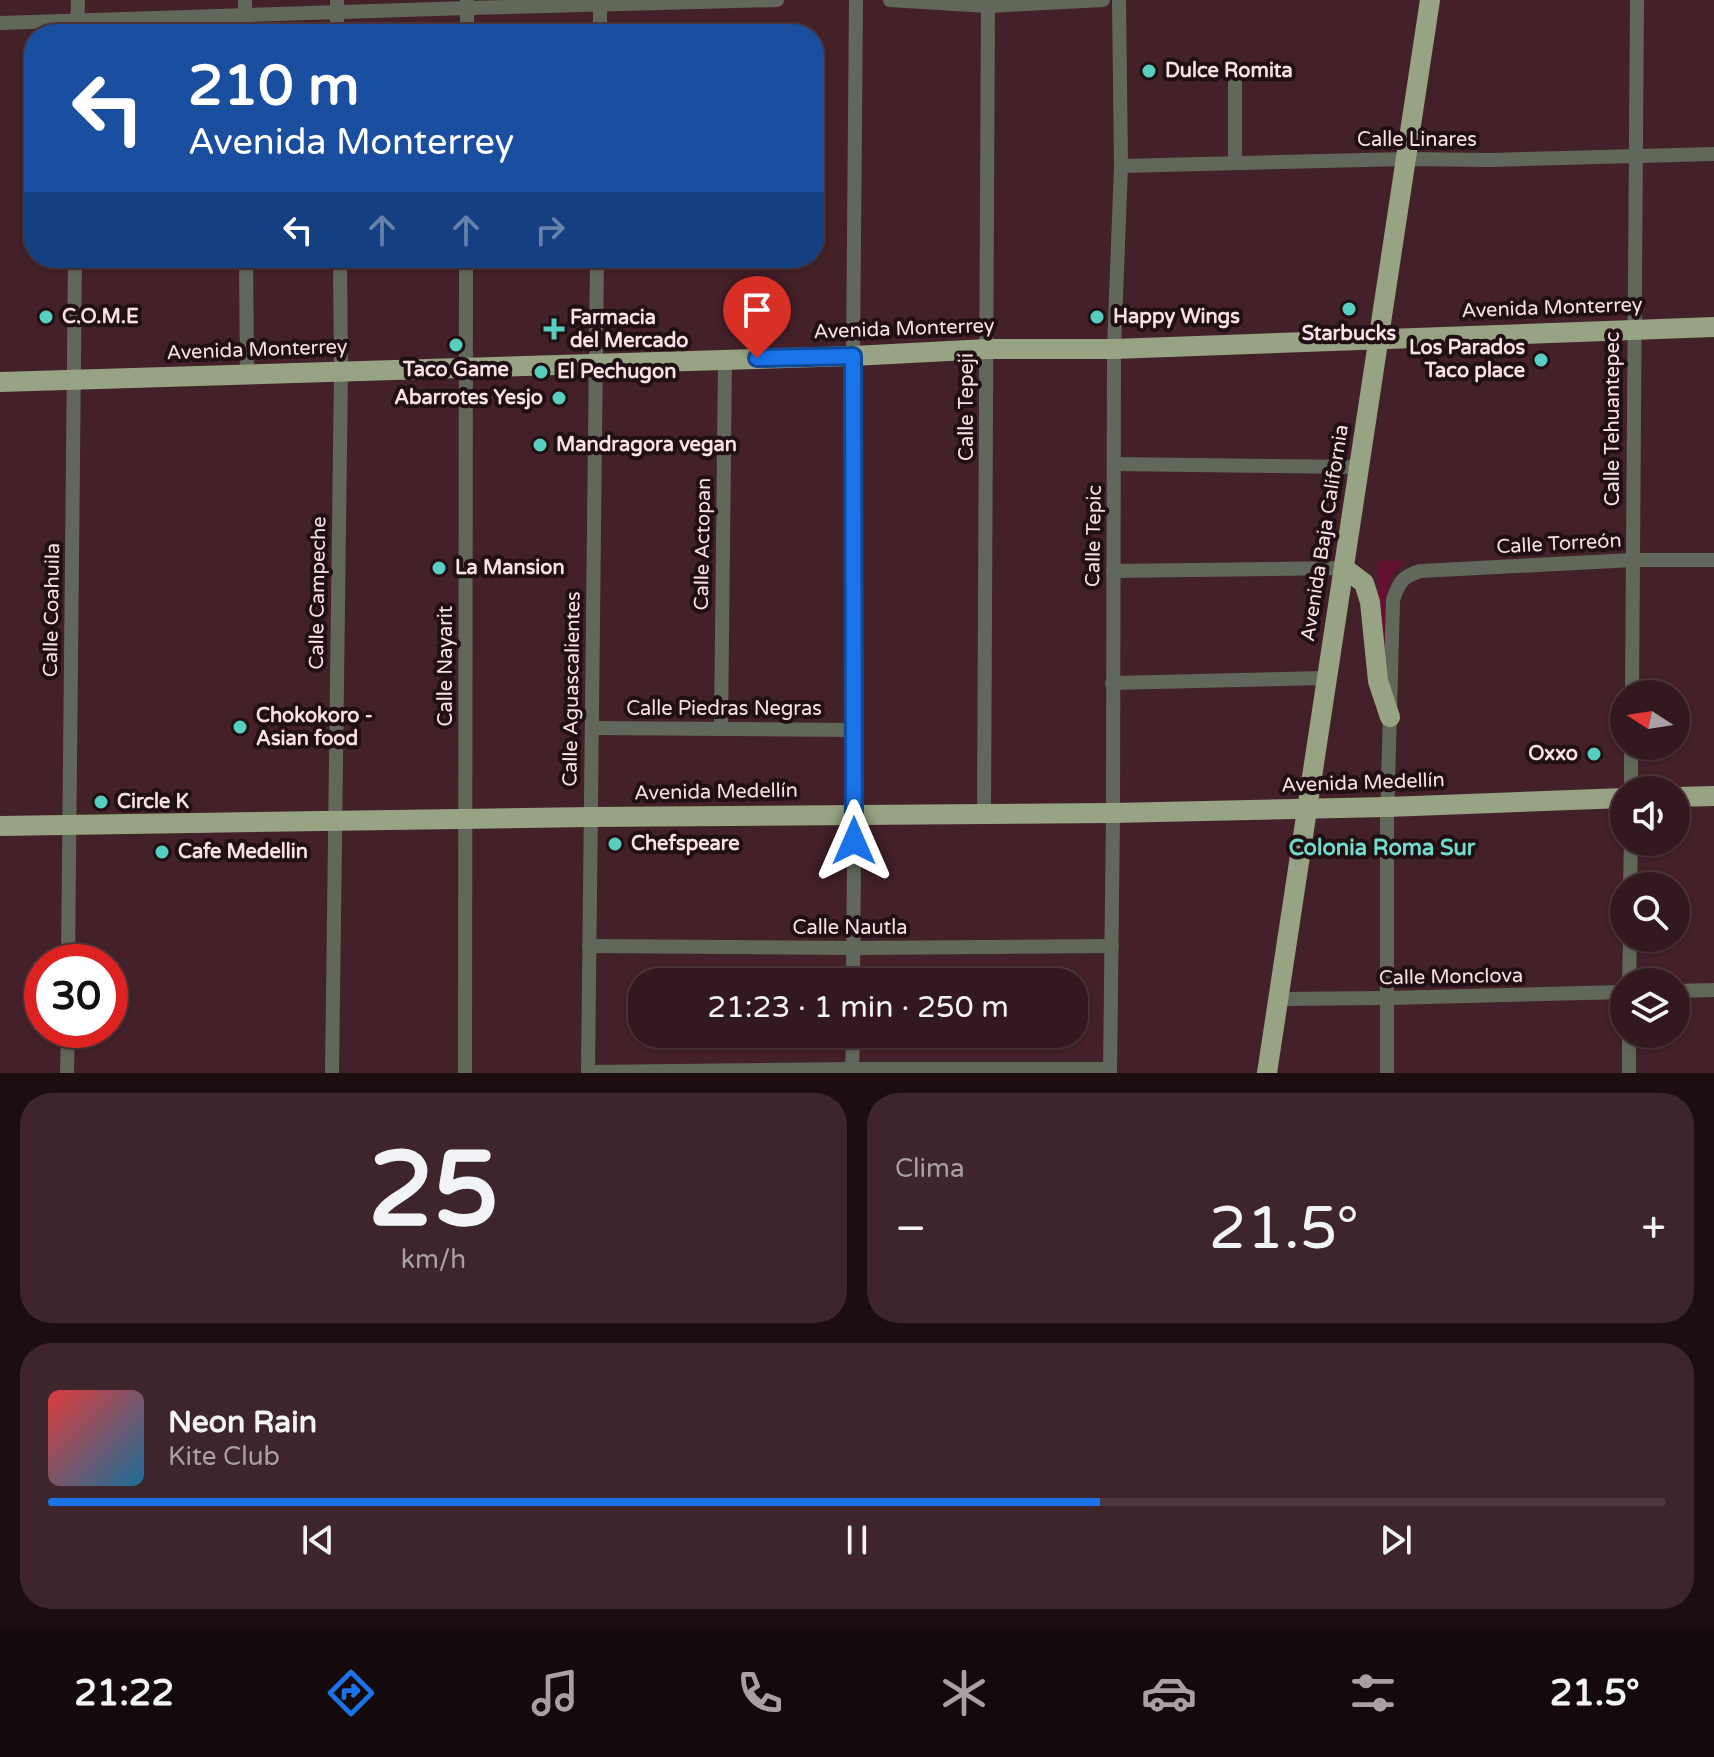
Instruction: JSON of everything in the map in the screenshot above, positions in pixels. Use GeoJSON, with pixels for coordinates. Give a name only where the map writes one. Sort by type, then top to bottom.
{"type":"FeatureCollection","features":[{"type":"Feature","properties":{"kind":"main road","name":"Avenida Baja California"},"geometry":{"type":"LineString","coordinates":[[1267,1073],[1430,0]]}},
{"type":"Feature","properties":{"kind":"main road","name":"Avenida Monterrey"},"geometry":{"type":"LineString","coordinates":[[0,382],[853,356],[987,349],[1114,349],[1714,327]]}},
{"type":"Feature","properties":{"kind":"main road"},"geometry":{"type":"LineString","coordinates":[[1344,568],[1364,583],[1370,602],[1378,681],[1390,717]]}},
{"type":"Feature","properties":{"kind":"main road"},"geometry":{"type":"LineString","coordinates":[[1690,797],[1714,796]]}},
{"type":"Feature","properties":{"kind":"main road","name":"Avenida Medellín"},"geometry":{"type":"LineString","coordinates":[[0,826],[1113,813],[1610,799]]}},
{"type":"Feature","properties":{"kind":"street"},"geometry":{"type":"LineString","coordinates":[[77,24],[78,0]]}},
{"type":"Feature","properties":{"kind":"street"},"geometry":{"type":"LineString","coordinates":[[111,24],[245,8],[777,0]]}},
{"type":"Feature","properties":{"kind":"street"},"geometry":{"type":"LineString","coordinates":[[853,968],[856,0]]}},
{"type":"Feature","properties":{"kind":"street"},"geometry":{"type":"LineString","coordinates":[[890,0],[988,3],[1103,0]]}},
{"type":"Feature","properties":{"kind":"street","name":"Calle Tepic"},"geometry":{"type":"LineString","coordinates":[[1110,1071],[1114,349],[1121,166],[1119,0]]}},
{"type":"Feature","properties":{"kind":"street","name":"Calle Tehuantepec"},"geometry":{"type":"LineString","coordinates":[[1632,680],[1637,0]]}},
{"type":"Feature","properties":{"kind":"street"},"geometry":{"type":"LineString","coordinates":[[600,2],[600,24]]}},
{"type":"Feature","properties":{"kind":"street","name":"Calle Tepeji"},"geometry":{"type":"LineString","coordinates":[[984,814],[988,3]]}},
{"type":"Feature","properties":{"kind":"street"},"geometry":{"type":"LineString","coordinates":[[0,23],[24,25]]}},
{"type":"Feature","properties":{"kind":"street"},"geometry":{"type":"LineString","coordinates":[[1235,66],[1235,162]]}},
{"type":"Feature","properties":{"kind":"street","name":"Calle Linares"},"geometry":{"type":"LineString","coordinates":[[1121,166],[1714,154]]}},
{"type":"Feature","properties":{"kind":"street","name":"Calle Coahuila"},"geometry":{"type":"LineString","coordinates":[[68,944],[75,268]]}},
{"type":"Feature","properties":{"kind":"street"},"geometry":{"type":"LineString","coordinates":[[246,268],[247,375]]}},
{"type":"Feature","properties":{"kind":"street","name":"Calle Campeche"},"geometry":{"type":"LineString","coordinates":[[332,1073],[340,268]]}},
{"type":"Feature","properties":{"kind":"street","name":"Calle Nayarit"},"geometry":{"type":"LineString","coordinates":[[465,1073],[466,268]]}},
{"type":"Feature","properties":{"kind":"street","name":"Calle Aguascalientes"},"geometry":{"type":"LineString","coordinates":[[588,1073],[597,268]]}},
{"type":"Feature","properties":{"kind":"street","name":"Calle Actopan"},"geometry":{"type":"LineString","coordinates":[[721,729],[725,359]]}},
{"type":"Feature","properties":{"kind":"street"},"geometry":{"type":"LineString","coordinates":[[1114,464],[1359,467]]}},
{"type":"Feature","properties":{"kind":"street","name":"Calle Torreón"},"geometry":{"type":"LineString","coordinates":[[1390,717],[1393,600],[1398,585],[1407,575],[1420,571],[1633,560],[1714,560]]}},
{"type":"Feature","properties":{"kind":"street"},"geometry":{"type":"LineString","coordinates":[[1113,571],[1344,568]]}},
{"type":"Feature","properties":{"kind":"street"},"geometry":{"type":"LineString","coordinates":[[1112,683],[1327,678]]}},
{"type":"Feature","properties":{"kind":"street"},"geometry":{"type":"LineString","coordinates":[[1387,1073],[1390,717]]}},
{"type":"Feature","properties":{"kind":"street","name":"Calle Piedras Negras"},"geometry":{"type":"LineString","coordinates":[[593,728],[855,730]]}},
{"type":"Feature","properties":{"kind":"street","name":"Calle Nautla"},"geometry":{"type":"LineString","coordinates":[[589,946],[1112,946]]}},
{"type":"Feature","properties":{"kind":"street"},"geometry":{"type":"LineString","coordinates":[[1690,991],[1714,990]]}},
{"type":"Feature","properties":{"kind":"street","name":"Calle Monclova"},"geometry":{"type":"LineString","coordinates":[[1279,999],[1610,992]]}},
{"type":"Feature","properties":{"kind":"street"},"geometry":{"type":"LineString","coordinates":[[67,1073],[68,1048]]}},
{"type":"Feature","properties":{"kind":"street"},"geometry":{"type":"LineString","coordinates":[[852,1071],[853,1048]]}},
{"type":"Feature","properties":{"kind":"street"},"geometry":{"type":"LineString","coordinates":[[1629,1048],[1629,1073]]}},
{"type":"Feature","properties":{"kind":"street"},"geometry":{"type":"LineString","coordinates":[[588,1073],[1110,1071]]}},
{"type":"Feature","properties":{"kind":"shaded area"},"geometry":{"type":"Polygon","coordinates":[[[1377,561],[1405,561],[1392,574],[1388,589],[1386,680],[1377,608],[1377,561]]]}},
{"type":"Feature","properties":{"kind":"place","name":"Dulce Romita"},"geometry":{"type":"Point","coordinates":[1149,71]}},
{"type":"Feature","properties":{"kind":"place","name":"Starbucks"},"geometry":{"type":"Point","coordinates":[1349,309]}},
{"type":"Feature","properties":{"kind":"place","name":"C.O.M.E"},"geometry":{"type":"Point","coordinates":[46,317]}},
{"type":"Feature","properties":{"kind":"place","name":"Happy Wings"},"geometry":{"type":"Point","coordinates":[1097,317]}},
{"type":"Feature","properties":{"kind":"place","name":"Farmacia del Mercado"},"geometry":{"type":"Point","coordinates":[554,329]}},
{"type":"Feature","properties":{"kind":"place","name":"Taco Game"},"geometry":{"type":"Point","coordinates":[456,345]}},
{"type":"Feature","properties":{"kind":"place","name":"Los Parados Taco place"},"geometry":{"type":"Point","coordinates":[1541,360]}},
{"type":"Feature","properties":{"kind":"place","name":"El Pechugon"},"geometry":{"type":"Point","coordinates":[541,372]}},
{"type":"Feature","properties":{"kind":"place","name":"Abarrotes Yesjo"},"geometry":{"type":"Point","coordinates":[559,398]}},
{"type":"Feature","properties":{"kind":"place","name":"Mandragora vegan"},"geometry":{"type":"Point","coordinates":[540,445]}},
{"type":"Feature","properties":{"kind":"place","name":"La Mansion"},"geometry":{"type":"Point","coordinates":[439,568]}},
{"type":"Feature","properties":{"kind":"place","name":"Chokokoro - Asian food"},"geometry":{"type":"Point","coordinates":[240,727]}},
{"type":"Feature","properties":{"kind":"place","name":"Oxxo"},"geometry":{"type":"Point","coordinates":[1594,754]}},
{"type":"Feature","properties":{"kind":"place","name":"Circle K"},"geometry":{"type":"Point","coordinates":[101,802]}},
{"type":"Feature","properties":{"kind":"place","name":"Chefspeare"},"geometry":{"type":"Point","coordinates":[615,844]}},
{"type":"Feature","properties":{"kind":"place","name":"Cafe Medellin"},"geometry":{"type":"Point","coordinates":[162,852]}},
{"type":"Feature","properties":{"kind":"district","name":"Colonia Roma Sur"},"geometry":{"type":"Point","coordinates":[1382,848]}},
{"type":"Feature","properties":{"kind":"route"},"geometry":{"type":"LineString","coordinates":[[757,358],[853,356],[854,841]]}}]}
